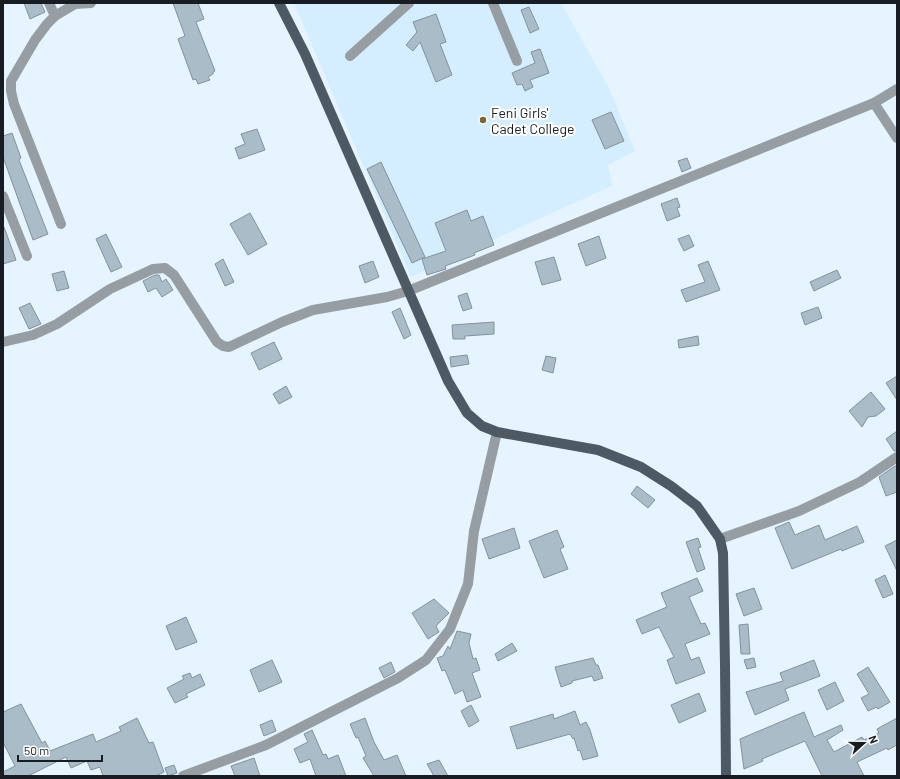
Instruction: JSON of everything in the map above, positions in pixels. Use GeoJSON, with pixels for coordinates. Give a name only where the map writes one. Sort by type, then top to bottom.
{"type":"FeatureCollection","features":[{"type":"Feature","properties":{"kind":"main road"},"geometry":{"type":"LineString","coordinates":[[279,3],[305,54],[448,381],[467,413],[482,426],[497,432],[598,450],[641,467],[671,486],[697,506],[720,538],[723,553],[726,776]]}},
{"type":"Feature","properties":{"kind":"street"},"geometry":{"type":"LineString","coordinates":[[49,3],[55,16]]}},
{"type":"Feature","properties":{"kind":"street"},"geometry":{"type":"LineString","coordinates":[[61,224],[14,104],[11,91],[7,84],[35,40],[55,16],[75,4],[91,3]]}},
{"type":"Feature","properties":{"kind":"street"},"geometry":{"type":"LineString","coordinates":[[350,56],[409,3]]}},
{"type":"Feature","properties":{"kind":"street"},"geometry":{"type":"LineString","coordinates":[[493,3],[517,61]]}},
{"type":"Feature","properties":{"kind":"street"},"geometry":{"type":"LineString","coordinates":[[3,342],[33,335],[56,324],[110,289],[153,269],[165,268],[174,275],[217,342],[223,346],[229,347],[282,322],[313,310],[387,297],[408,291],[874,103],[897,89]]}},
{"type":"Feature","properties":{"kind":"street"},"geometry":{"type":"LineString","coordinates":[[874,103],[897,138]]}},
{"type":"Feature","properties":{"kind":"street"},"geometry":{"type":"LineString","coordinates":[[3,196],[26,256]]}},
{"type":"Feature","properties":{"kind":"street"},"geometry":{"type":"LineString","coordinates":[[183,776],[266,745],[398,678],[426,660],[450,629],[468,584],[474,531],[497,432]]}},
{"type":"Feature","properties":{"kind":"street"},"geometry":{"type":"LineString","coordinates":[[720,538],[799,511],[860,482],[897,457]]}},
{"type":"Feature","properties":{"kind":"shaded area","name":"Feni Girls' Cadet College"},"geometry":{"type":"Polygon","coordinates":[[[294,3],[561,3],[610,90],[635,151],[608,165],[612,186],[411,277],[294,3]]]}},
{"type":"Feature","properties":{"kind":"building"},"geometry":{"type":"Polygon","coordinates":[[[24,3],[41,3],[45,12],[30,19],[24,3]]]}},
{"type":"Feature","properties":{"kind":"building"},"geometry":{"type":"Polygon","coordinates":[[[173,3],[198,3],[204,19],[196,22],[215,71],[208,77],[210,80],[198,84],[196,79],[193,80],[178,39],[185,36],[173,3]]]}},
{"type":"Feature","properties":{"kind":"building"},"geometry":{"type":"Polygon","coordinates":[[[529,7],[539,29],[530,33],[521,10],[529,7]]]}},
{"type":"Feature","properties":{"kind":"building"},"geometry":{"type":"Polygon","coordinates":[[[436,14],[446,42],[440,44],[452,75],[436,82],[420,42],[413,51],[406,45],[417,32],[413,22],[436,14]]]}},
{"type":"Feature","properties":{"kind":"building"},"geometry":{"type":"Polygon","coordinates":[[[540,49],[549,73],[530,80],[533,87],[525,91],[522,84],[517,85],[512,73],[535,63],[531,52],[540,49]]]}},
{"type":"Feature","properties":{"kind":"building"},"geometry":{"type":"Polygon","coordinates":[[[611,112],[624,141],[605,149],[592,120],[611,112]]]}},
{"type":"Feature","properties":{"kind":"building"},"geometry":{"type":"Polygon","coordinates":[[[257,129],[265,150],[239,159],[235,148],[245,144],[241,134],[257,129]]]}},
{"type":"Feature","properties":{"kind":"building"},"geometry":{"type":"Polygon","coordinates":[[[12,133],[21,158],[19,160],[48,234],[33,240],[3,157],[3,136],[12,133]]]}},
{"type":"Feature","properties":{"kind":"building"},"geometry":{"type":"Polygon","coordinates":[[[687,158],[691,168],[682,172],[678,161],[687,158]]]}},
{"type":"Feature","properties":{"kind":"building"},"geometry":{"type":"Polygon","coordinates":[[[381,162],[425,257],[412,263],[367,169],[381,162]]]}},
{"type":"Feature","properties":{"kind":"building"},"geometry":{"type":"Polygon","coordinates":[[[677,198],[680,207],[677,208],[680,216],[667,221],[661,204],[677,198]]]}},
{"type":"Feature","properties":{"kind":"building"},"geometry":{"type":"Polygon","coordinates":[[[467,210],[471,221],[483,216],[494,245],[474,253],[475,255],[445,266],[446,269],[427,275],[422,259],[446,251],[435,223],[467,210]]]}},
{"type":"Feature","properties":{"kind":"building"},"geometry":{"type":"Polygon","coordinates":[[[250,213],[267,244],[248,255],[230,224],[250,213]]]}},
{"type":"Feature","properties":{"kind":"building"},"geometry":{"type":"Polygon","coordinates":[[[3,227],[16,260],[3,264],[3,227]]]}},
{"type":"Feature","properties":{"kind":"building"},"geometry":{"type":"Polygon","coordinates":[[[106,234],[122,267],[111,272],[96,239],[106,234]]]}},
{"type":"Feature","properties":{"kind":"building"},"geometry":{"type":"Polygon","coordinates":[[[689,235],[694,246],[684,251],[678,239],[689,235]]]}},
{"type":"Feature","properties":{"kind":"building"},"geometry":{"type":"Polygon","coordinates":[[[599,236],[606,258],[586,266],[578,244],[599,236]]]}},
{"type":"Feature","properties":{"kind":"building"},"geometry":{"type":"Polygon","coordinates":[[[554,257],[561,280],[542,285],[535,262],[554,257]]]}},
{"type":"Feature","properties":{"kind":"building"},"geometry":{"type":"Polygon","coordinates":[[[223,259],[234,282],[225,286],[215,264],[223,259]]]}},
{"type":"Feature","properties":{"kind":"building"},"geometry":{"type":"Polygon","coordinates":[[[373,261],[379,277],[365,283],[359,266],[373,261]]]}},
{"type":"Feature","properties":{"kind":"building"},"geometry":{"type":"Polygon","coordinates":[[[708,261],[720,290],[686,302],[681,290],[705,282],[698,265],[708,261]]]}},
{"type":"Feature","properties":{"kind":"building"},"geometry":{"type":"Polygon","coordinates":[[[837,270],[841,278],[814,291],[810,282],[837,270]]]}},
{"type":"Feature","properties":{"kind":"building"},"geometry":{"type":"Polygon","coordinates":[[[64,271],[69,288],[57,291],[52,274],[64,271]]]}},
{"type":"Feature","properties":{"kind":"building"},"geometry":{"type":"Polygon","coordinates":[[[155,275],[159,275],[162,282],[166,279],[173,290],[162,297],[156,288],[148,292],[143,281],[155,275]]]}},
{"type":"Feature","properties":{"kind":"building"},"geometry":{"type":"Polygon","coordinates":[[[467,293],[472,308],[463,311],[458,296],[467,293]]]}},
{"type":"Feature","properties":{"kind":"building"},"geometry":{"type":"Polygon","coordinates":[[[30,303],[41,324],[29,329],[19,308],[30,303]]]}},
{"type":"Feature","properties":{"kind":"building"},"geometry":{"type":"Polygon","coordinates":[[[818,307],[822,318],[805,325],[801,313],[818,307]]]}},
{"type":"Feature","properties":{"kind":"building"},"geometry":{"type":"Polygon","coordinates":[[[400,308],[411,335],[404,339],[392,312],[400,308]]]}},
{"type":"Feature","properties":{"kind":"building"},"geometry":{"type":"Polygon","coordinates":[[[494,322],[494,334],[465,336],[465,339],[453,339],[452,325],[494,322]]]}},
{"type":"Feature","properties":{"kind":"building"},"geometry":{"type":"Polygon","coordinates":[[[698,336],[699,345],[679,348],[678,340],[698,336]]]}},
{"type":"Feature","properties":{"kind":"building"},"geometry":{"type":"Polygon","coordinates":[[[274,342],[282,359],[259,370],[251,353],[274,342]]]}},
{"type":"Feature","properties":{"kind":"building"},"geometry":{"type":"Polygon","coordinates":[[[467,355],[469,364],[451,367],[450,357],[467,355]]]}},
{"type":"Feature","properties":{"kind":"building"},"geometry":{"type":"Polygon","coordinates":[[[546,356],[556,358],[553,373],[542,370],[546,356]]]}},
{"type":"Feature","properties":{"kind":"building"},"geometry":{"type":"Polygon","coordinates":[[[897,376],[897,400],[886,383],[897,376]]]}},
{"type":"Feature","properties":{"kind":"building"},"geometry":{"type":"Polygon","coordinates":[[[286,386],[292,397],[279,404],[273,394],[286,386]]]}},
{"type":"Feature","properties":{"kind":"building"},"geometry":{"type":"Polygon","coordinates":[[[871,392],[885,409],[876,416],[868,417],[862,427],[849,411],[871,392]]]}},
{"type":"Feature","properties":{"kind":"building"},"geometry":{"type":"Polygon","coordinates":[[[897,431],[897,451],[894,451],[886,439],[897,431]]]}},
{"type":"Feature","properties":{"kind":"building"},"geometry":{"type":"Polygon","coordinates":[[[897,466],[897,492],[886,496],[879,477],[897,466]]]}},
{"type":"Feature","properties":{"kind":"building"},"geometry":{"type":"Polygon","coordinates":[[[637,486],[655,500],[648,508],[631,494],[637,486]]]}},
{"type":"Feature","properties":{"kind":"building"},"geometry":{"type":"Polygon","coordinates":[[[789,522],[795,535],[819,525],[825,540],[857,526],[864,542],[842,551],[841,549],[792,569],[775,528],[789,522]]]}},
{"type":"Feature","properties":{"kind":"building"},"geometry":{"type":"Polygon","coordinates":[[[514,528],[520,548],[489,559],[482,539],[514,528]]]}},
{"type":"Feature","properties":{"kind":"building"},"geometry":{"type":"Polygon","coordinates":[[[557,530],[564,547],[560,549],[568,569],[544,578],[529,541],[557,530]]]}},
{"type":"Feature","properties":{"kind":"building"},"geometry":{"type":"Polygon","coordinates":[[[698,538],[701,547],[698,548],[705,569],[697,572],[686,542],[698,538]]]}},
{"type":"Feature","properties":{"kind":"building"},"geometry":{"type":"Polygon","coordinates":[[[897,540],[897,571],[885,546],[897,540]]]}},
{"type":"Feature","properties":{"kind":"building"},"geometry":{"type":"Polygon","coordinates":[[[885,575],[893,594],[883,598],[875,580],[885,575]]]}},
{"type":"Feature","properties":{"kind":"building"},"geometry":{"type":"Polygon","coordinates":[[[697,578],[703,591],[689,597],[701,624],[705,623],[710,634],[685,644],[691,660],[699,657],[705,673],[676,684],[667,660],[674,657],[659,627],[642,634],[636,620],[667,607],[661,593],[697,578]]]}},
{"type":"Feature","properties":{"kind":"building"},"geometry":{"type":"Polygon","coordinates":[[[754,588],[762,609],[744,616],[736,594],[754,588]]]}},
{"type":"Feature","properties":{"kind":"building"},"geometry":{"type":"Polygon","coordinates":[[[434,599],[449,613],[436,626],[439,632],[428,639],[412,613],[434,599]]]}},
{"type":"Feature","properties":{"kind":"building"},"geometry":{"type":"Polygon","coordinates":[[[186,617],[197,642],[176,650],[166,626],[186,617]]]}},
{"type":"Feature","properties":{"kind":"building"},"geometry":{"type":"Polygon","coordinates":[[[748,624],[750,654],[741,654],[739,625],[748,624]]]}},
{"type":"Feature","properties":{"kind":"building"},"geometry":{"type":"Polygon","coordinates":[[[457,631],[471,634],[469,643],[473,659],[476,658],[480,670],[472,673],[481,697],[467,702],[463,690],[455,694],[445,670],[442,671],[437,658],[443,656],[448,646],[450,649],[457,631]]]}},
{"type":"Feature","properties":{"kind":"building"},"geometry":{"type":"Polygon","coordinates":[[[512,643],[517,651],[498,661],[495,654],[512,643]]]}},
{"type":"Feature","properties":{"kind":"building"},"geometry":{"type":"Polygon","coordinates":[[[593,658],[596,665],[598,665],[603,678],[594,681],[592,676],[572,681],[572,683],[561,687],[555,667],[593,658]]]}},
{"type":"Feature","properties":{"kind":"building"},"geometry":{"type":"Polygon","coordinates":[[[754,658],[756,667],[747,669],[744,660],[754,658]]]}},
{"type":"Feature","properties":{"kind":"building"},"geometry":{"type":"Polygon","coordinates":[[[272,660],[282,682],[259,692],[250,670],[272,660]]]}},
{"type":"Feature","properties":{"kind":"building"},"geometry":{"type":"Polygon","coordinates":[[[814,660],[820,676],[785,689],[789,700],[755,715],[746,692],[783,681],[780,673],[814,660]]]}},
{"type":"Feature","properties":{"kind":"building"},"geometry":{"type":"Polygon","coordinates":[[[391,662],[395,672],[384,678],[379,668],[391,662]]]}},
{"type":"Feature","properties":{"kind":"building"},"geometry":{"type":"Polygon","coordinates":[[[868,667],[890,702],[878,709],[877,707],[868,711],[861,698],[869,694],[857,674],[868,667]]]}},
{"type":"Feature","properties":{"kind":"building"},"geometry":{"type":"Polygon","coordinates":[[[190,673],[192,678],[200,674],[205,685],[186,694],[188,697],[175,703],[167,688],[184,679],[182,676],[190,673]]]}},
{"type":"Feature","properties":{"kind":"building"},"geometry":{"type":"Polygon","coordinates":[[[835,682],[844,701],[827,710],[818,690],[835,682]]]}},
{"type":"Feature","properties":{"kind":"building"},"geometry":{"type":"Polygon","coordinates":[[[699,693],[706,711],[679,723],[671,705],[699,693]]]}},
{"type":"Feature","properties":{"kind":"building"},"geometry":{"type":"Polygon","coordinates":[[[21,704],[42,743],[45,741],[50,751],[93,734],[96,742],[121,731],[119,727],[137,718],[149,743],[153,742],[164,772],[156,776],[103,776],[100,767],[91,770],[87,761],[71,768],[66,757],[28,776],[3,776],[3,772],[15,766],[3,742],[3,712],[21,704]]]}},
{"type":"Feature","properties":{"kind":"building"},"geometry":{"type":"Polygon","coordinates":[[[471,705],[479,721],[469,727],[461,711],[471,705]]]}},
{"type":"Feature","properties":{"kind":"building"},"geometry":{"type":"Polygon","coordinates":[[[575,711],[580,725],[586,722],[598,756],[583,760],[580,750],[578,751],[574,738],[573,739],[570,734],[517,749],[510,727],[553,714],[554,719],[575,711]]]}},
{"type":"Feature","properties":{"kind":"building"},"geometry":{"type":"Polygon","coordinates":[[[804,712],[814,737],[841,725],[843,730],[827,740],[834,752],[862,737],[864,740],[879,733],[877,729],[897,718],[897,745],[857,762],[864,776],[822,776],[805,741],[762,759],[763,761],[744,769],[740,739],[804,712]]]}},
{"type":"Feature","properties":{"kind":"building"},"geometry":{"type":"Polygon","coordinates":[[[365,718],[374,742],[384,760],[397,755],[406,776],[374,776],[363,758],[366,756],[358,737],[356,738],[350,724],[365,718]]]}},
{"type":"Feature","properties":{"kind":"building"},"geometry":{"type":"Polygon","coordinates":[[[272,720],[276,731],[264,736],[260,725],[272,720]]]}},
{"type":"Feature","properties":{"kind":"building"},"geometry":{"type":"Polygon","coordinates":[[[312,730],[323,755],[326,754],[328,759],[338,755],[346,776],[316,776],[310,759],[300,763],[294,749],[308,742],[304,734],[312,730]]]}},
{"type":"Feature","properties":{"kind":"building"},"geometry":{"type":"Polygon","coordinates":[[[254,758],[260,776],[235,776],[231,766],[254,758]]]}},
{"type":"Feature","properties":{"kind":"building"},"geometry":{"type":"Polygon","coordinates":[[[439,760],[448,776],[434,776],[427,764],[439,760]]]}},
{"type":"Feature","properties":{"kind":"building"},"geometry":{"type":"Polygon","coordinates":[[[174,765],[177,773],[168,776],[165,768],[174,765]]]}},
{"type":"Feature","properties":{"kind":"place","name":"Feni Girls' Cadet College"},"geometry":{"type":"Point","coordinates":[483,120]}}]}
